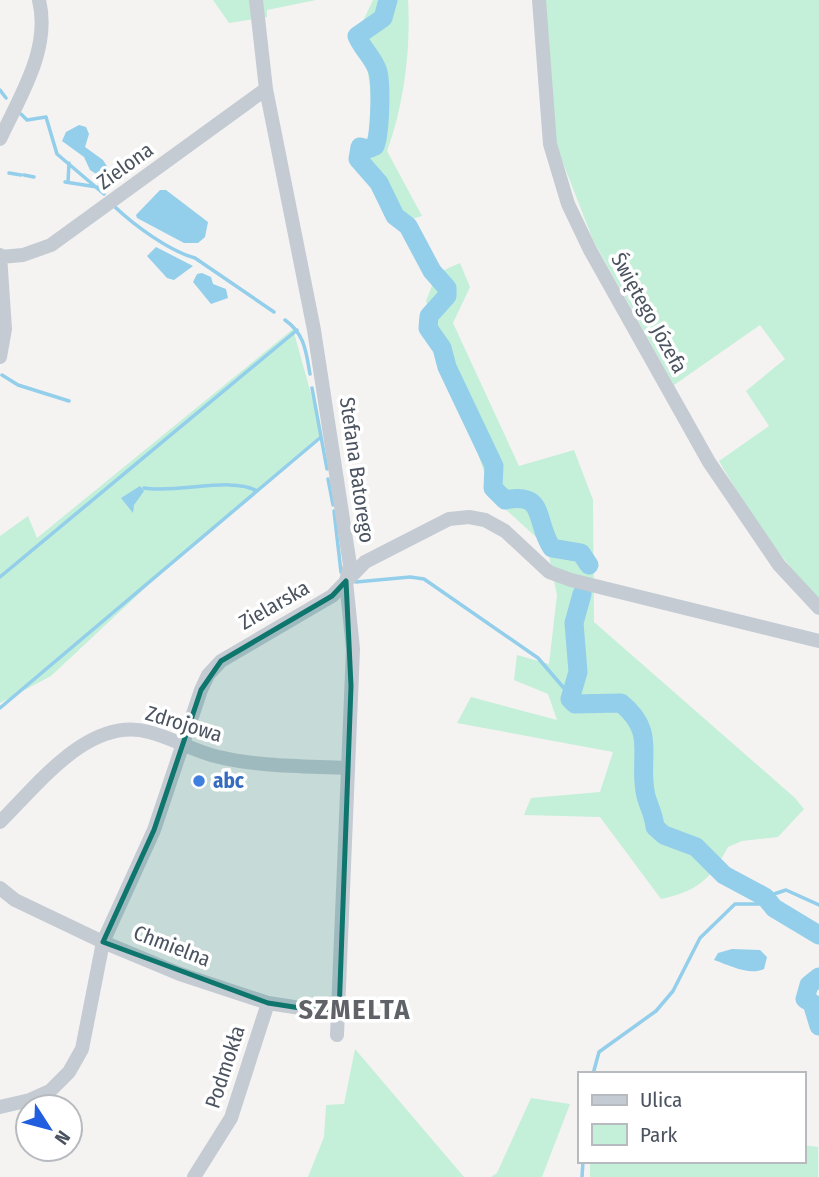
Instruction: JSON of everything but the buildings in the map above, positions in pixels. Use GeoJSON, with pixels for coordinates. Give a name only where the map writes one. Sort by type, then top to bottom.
{"type":"FeatureCollection","features":[{"type":"Feature","properties":{"kind":"street"},"geometry":{"type":"LineString","coordinates":[[0,139],[42,38],[39,0]]}},
{"type":"Feature","properties":{"kind":"street","name":"Stefana Batorego"},"geometry":{"type":"LineString","coordinates":[[256,0],[266,89],[301,257],[350,565],[346,581],[353,649],[337,1035]]}},
{"type":"Feature","properties":{"kind":"street","name":"Świętego Józefa"},"geometry":{"type":"LineString","coordinates":[[539,0],[550,144],[568,204],[590,250],[709,462],[779,565],[819,608]]}},
{"type":"Feature","properties":{"kind":"street","name":"Zielona"},"geometry":{"type":"LineString","coordinates":[[0,256],[23,255],[51,245],[266,89]]}},
{"type":"Feature","properties":{"kind":"street"},"geometry":{"type":"LineString","coordinates":[[0,256],[5,329],[0,357]]}},
{"type":"Feature","properties":{"kind":"street","name":"Zielarska"},"geometry":{"type":"LineString","coordinates":[[0,1107],[30,1100],[50,1091],[69,1072],[82,1049],[103,942],[154,830],[208,675],[221,661],[332,596],[365,562],[449,519],[469,517],[485,520],[505,531],[549,572],[571,580],[819,641]]}},
{"type":"Feature","properties":{"kind":"street","name":"Zdrojowa"},"geometry":{"type":"LineString","coordinates":[[0,822],[68,756],[109,733],[125,729],[147,731],[218,757],[257,763],[347,768]]}},
{"type":"Feature","properties":{"kind":"street","name":"Chmielna"},"geometry":{"type":"LineString","coordinates":[[0,888],[15,900],[103,942],[180,974],[268,1003],[339,1014]]}},
{"type":"Feature","properties":{"kind":"street","name":"Podmokła"},"geometry":{"type":"LineString","coordinates":[[194,1177],[231,1118],[268,1003]]}},
{"type":"Feature","properties":{"kind":"highlighted area"},"geometry":{"type":"Polygon","coordinates":[[[346,581],[351,686],[339,1014],[268,1003],[103,942],[154,830],[201,690],[221,661],[332,596],[346,581]]]}},
{"type":"Feature","properties":{"kind":"green space"},"geometry":{"type":"Polygon","coordinates":[[[213,0],[316,0],[267,10],[267,17],[229,23],[213,0]]]}},
{"type":"Feature","properties":{"kind":"green space"},"geometry":{"type":"Polygon","coordinates":[[[373,0],[408,0],[405,77],[398,115],[387,151],[422,216],[412,219],[382,199],[363,157],[373,131],[370,89],[367,64],[356,53],[351,33],[363,21],[373,0]]]}},
{"type":"Feature","properties":{"kind":"green space"},"geometry":{"type":"Polygon","coordinates":[[[545,0],[819,0],[819,600],[765,533],[719,461],[769,426],[746,391],[785,359],[760,325],[674,385],[593,240],[556,145],[545,0]]]}},
{"type":"Feature","properties":{"kind":"green space"},"geometry":{"type":"Polygon","coordinates":[[[460,263],[470,287],[453,323],[519,466],[574,450],[593,500],[594,622],[795,798],[804,809],[778,837],[742,841],[728,847],[716,868],[702,882],[674,896],[661,899],[600,817],[524,815],[531,798],[600,792],[613,752],[457,723],[471,697],[557,720],[548,694],[514,680],[517,655],[549,664],[557,595],[547,547],[493,498],[426,301],[437,273],[460,263]]]}},
{"type":"Feature","properties":{"kind":"green space"},"geometry":{"type":"Polygon","coordinates":[[[293,329],[322,434],[191,545],[51,676],[0,703],[0,536],[28,516],[37,538],[293,329]]]}},
{"type":"Feature","properties":{"kind":"green space"},"geometry":{"type":"Polygon","coordinates":[[[355,1049],[464,1177],[308,1177],[324,1137],[326,1105],[344,1104],[355,1049]]]}},
{"type":"Feature","properties":{"kind":"green space"},"geometry":{"type":"Polygon","coordinates":[[[531,1098],[570,1104],[542,1177],[491,1177],[497,1173],[531,1098]]]}},
{"type":"Feature","properties":{"kind":"green space"},"geometry":{"type":"Polygon","coordinates":[[[805,1145],[818,1147],[818,1177],[590,1177],[590,1163],[805,1163],[805,1145]]]}},
{"type":"Feature","properties":{"kind":"water"},"geometry":{"type":"Polygon","coordinates":[[[79,125],[86,127],[89,134],[85,147],[103,160],[108,168],[101,177],[90,170],[84,157],[62,141],[66,132],[79,125]]]}},
{"type":"Feature","properties":{"kind":"water"},"geometry":{"type":"Polygon","coordinates":[[[160,190],[166,190],[208,222],[205,237],[198,243],[184,243],[137,218],[136,215],[160,190]]]}},
{"type":"Feature","properties":{"kind":"water"},"geometry":{"type":"Polygon","coordinates":[[[156,247],[193,266],[174,280],[167,278],[147,256],[156,247]]]}},
{"type":"Feature","properties":{"kind":"water"},"geometry":{"type":"Polygon","coordinates":[[[197,274],[211,277],[213,284],[226,289],[228,298],[211,304],[193,282],[197,274]]]}},
{"type":"Feature","properties":{"kind":"water"},"geometry":{"type":"Polygon","coordinates":[[[140,486],[144,491],[134,505],[133,513],[121,498],[140,486]]]}},
{"type":"Feature","properties":{"kind":"water"},"geometry":{"type":"Polygon","coordinates":[[[732,949],[760,950],[767,957],[764,969],[746,971],[714,960],[718,953],[732,949]]]}},
{"type":"Feature","properties":{"kind":"waterway"},"geometry":{"type":"LineString","coordinates":[[388,0],[383,18],[357,36],[377,69],[380,95],[375,146],[368,149],[360,147],[358,159],[379,183],[395,216],[408,226],[432,271],[447,288],[447,296],[429,316],[428,328],[442,348],[447,367],[494,466],[493,488],[505,500],[518,498],[534,504],[552,548],[581,553],[589,565]]}},
{"type":"Feature","properties":{"kind":"waterway"},"geometry":{"type":"LineString","coordinates":[[0,90],[6,98]]}},
{"type":"Feature","properties":{"kind":"waterway"},"geometry":{"type":"LineString","coordinates":[[21,114],[27,120],[46,117],[57,154],[104,194]]}},
{"type":"Feature","properties":{"kind":"waterway"},"geometry":{"type":"LineString","coordinates":[[68,182],[69,163]]}},
{"type":"Feature","properties":{"kind":"waterway"},"geometry":{"type":"LineString","coordinates":[[9,173],[21,175]]}},
{"type":"Feature","properties":{"kind":"waterway"},"geometry":{"type":"LineString","coordinates":[[24,175],[34,177]]}},
{"type":"Feature","properties":{"kind":"waterway"},"geometry":{"type":"LineString","coordinates":[[65,182],[97,187]]}},
{"type":"Feature","properties":{"kind":"waterway"},"geometry":{"type":"LineString","coordinates":[[115,207],[152,237],[195,258],[274,312]]}},
{"type":"Feature","properties":{"kind":"waterway"},"geometry":{"type":"LineString","coordinates":[[285,320],[301,337],[310,374]]}},
{"type":"Feature","properties":{"kind":"waterway"},"geometry":{"type":"LineString","coordinates":[[0,577],[297,330]]}},
{"type":"Feature","properties":{"kind":"waterway"},"geometry":{"type":"LineString","coordinates":[[2,375],[18,385],[69,401]]}},
{"type":"Feature","properties":{"kind":"waterway"},"geometry":{"type":"LineString","coordinates":[[312,388],[327,469]]}},
{"type":"Feature","properties":{"kind":"waterway"},"geometry":{"type":"LineString","coordinates":[[0,708],[321,437]]}},
{"type":"Feature","properties":{"kind":"waterway"},"geometry":{"type":"LineString","coordinates":[[328,479],[333,505]]}},
{"type":"Feature","properties":{"kind":"waterway"},"geometry":{"type":"LineString","coordinates":[[144,488],[233,485],[257,491]]}},
{"type":"Feature","properties":{"kind":"waterway"},"geometry":{"type":"LineString","coordinates":[[334,511],[341,572]]}},
{"type":"Feature","properties":{"kind":"waterway"},"geometry":{"type":"LineString","coordinates":[[356,582],[410,577],[424,579],[538,658],[569,694]]}},
{"type":"Feature","properties":{"kind":"waterway"},"geometry":{"type":"LineString","coordinates":[[582,594],[574,623],[578,672],[570,699],[575,704],[621,703],[632,714],[643,736],[644,782],[655,827],[664,835],[696,847],[724,875],[765,897],[774,908],[819,935]]}},
{"type":"Feature","properties":{"kind":"waterway"},"geometry":{"type":"LineString","coordinates":[[594,1072],[599,1052],[656,1011],[673,991],[700,938],[735,904],[760,904],[765,897],[786,890],[819,905]]}},
{"type":"Feature","properties":{"kind":"waterway"},"geometry":{"type":"LineString","coordinates":[[819,977],[809,985],[805,999],[812,1003],[819,1026]]}},
{"type":"Feature","properties":{"kind":"waterway"},"geometry":{"type":"LineString","coordinates":[[582,1177],[583,1163]]}},
{"type":"Feature","properties":{"kind":"place","name":"abc"},"geometry":{"type":"Point","coordinates":[199,781]}},
{"type":"Feature","properties":{"kind":"district","name":"SZMELTA"},"geometry":{"type":"Point","coordinates":[355,1009]}}]}
